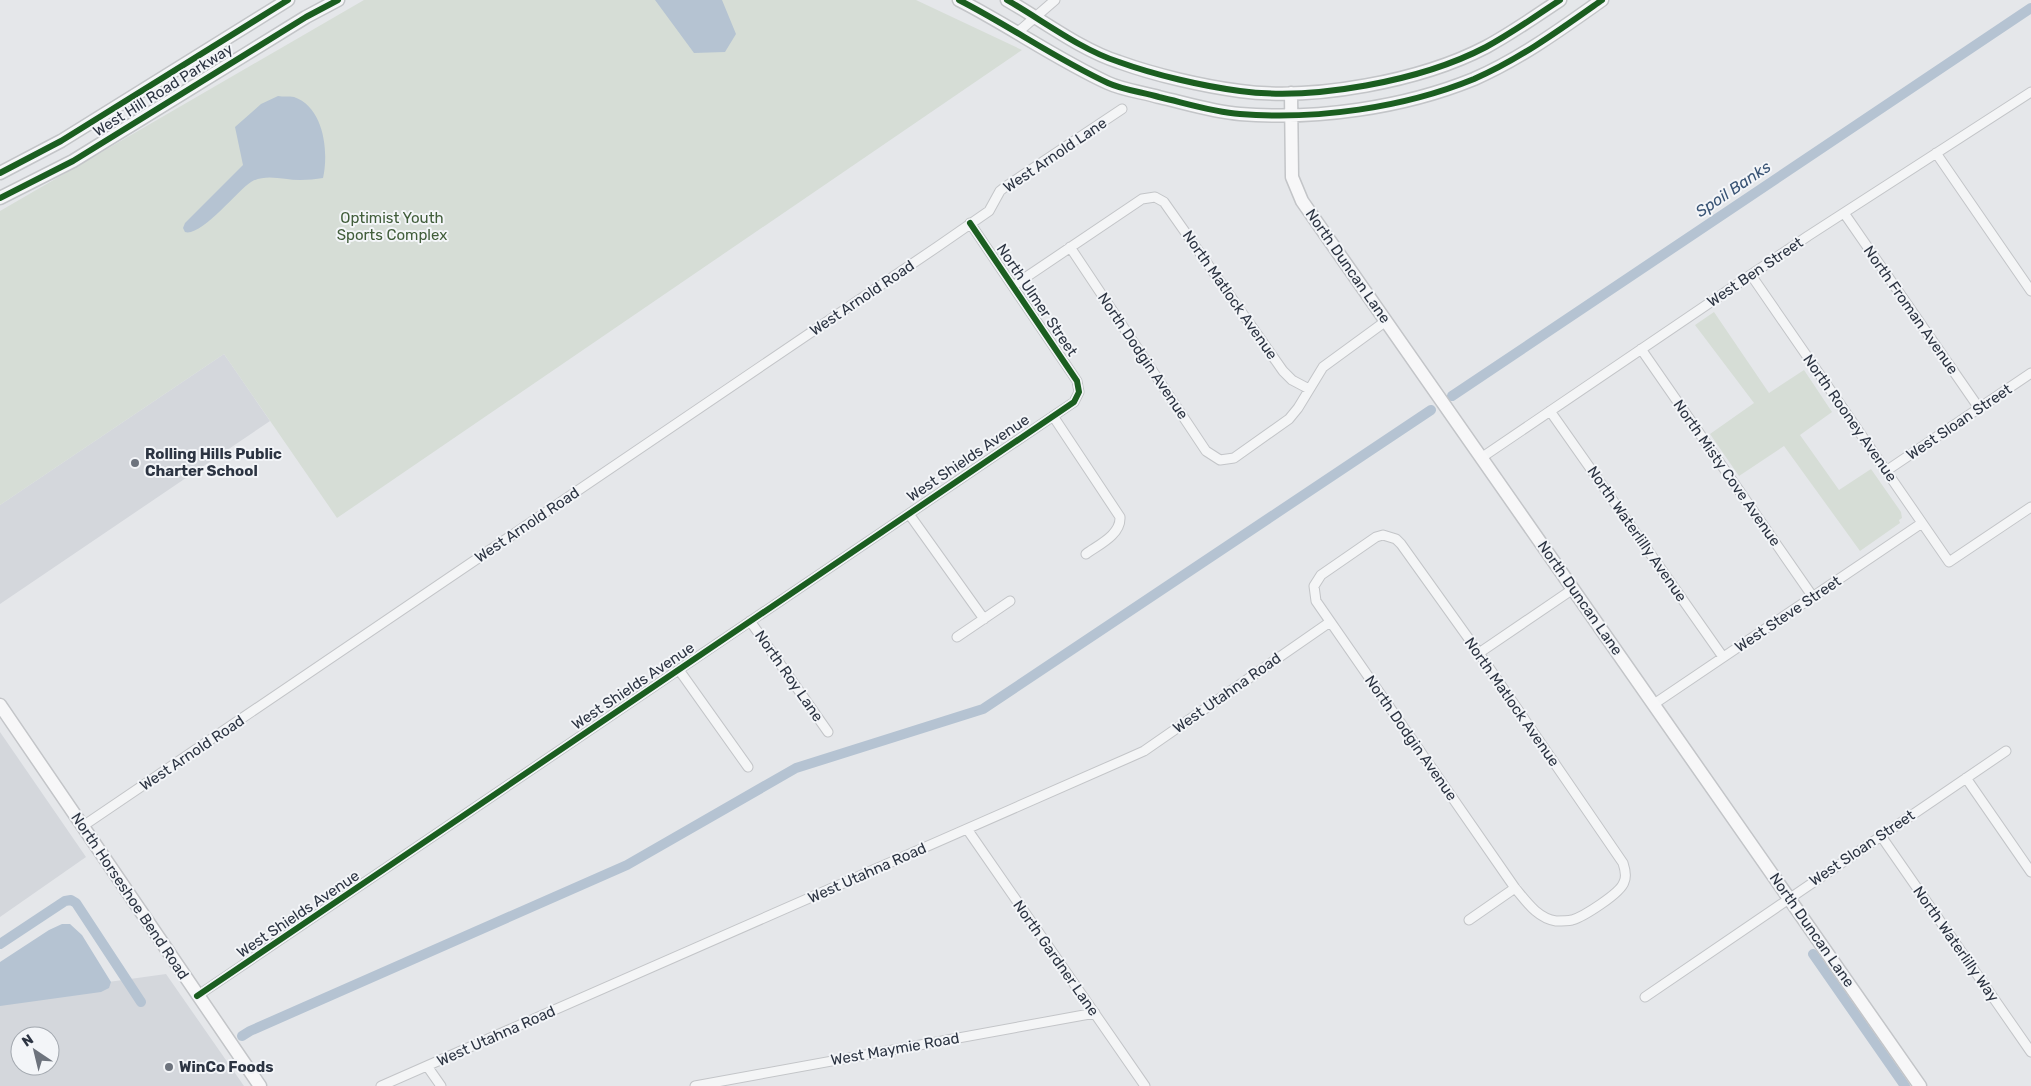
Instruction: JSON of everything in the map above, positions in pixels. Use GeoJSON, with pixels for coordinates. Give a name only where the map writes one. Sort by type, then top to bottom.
{"type":"FeatureCollection","features":[{"type":"Feature","properties":{"kind":"street","name":"West Hill Road Parkway"},"geometry":{"type":"LineString","coordinates":[[0,172],[61,141],[288,0]]}},
{"type":"Feature","properties":{"kind":"street","name":"West Hill Road Parkway"},"geometry":{"type":"LineString","coordinates":[[0,198],[73,161],[298,21],[338,0]]}},
{"type":"Feature","properties":{"kind":"street"},"geometry":{"type":"LineString","coordinates":[[959,0],[1018,32],[1058,58],[1109,84],[1179,102],[1238,114],[1290,115],[1342,111],[1386,104],[1468,81],[1531,49],[1602,0]]}},
{"type":"Feature","properties":{"kind":"street"},"geometry":{"type":"LineString","coordinates":[[1007,0],[1070,38],[1118,62],[1184,80],[1241,91],[1290,92],[1356,86],[1382,82],[1421,72],[1485,47],[1560,0]]}},
{"type":"Feature","properties":{"kind":"street"},"geometry":{"type":"LineString","coordinates":[[1018,32],[1055,0]]}},
{"type":"Feature","properties":{"kind":"street","name":"North Duncan Lane"},"geometry":{"type":"LineString","coordinates":[[1290,92],[1292,176],[1302,201],[1920,1086]]}},
{"type":"Feature","properties":{"kind":"street","name":"West Ben Street"},"geometry":{"type":"LineString","coordinates":[[1481,458],[1844,213],[2031,92]]}},
{"type":"Feature","properties":{"kind":"street","name":"West Arnold Lane"},"geometry":{"type":"LineString","coordinates":[[970,223],[989,211],[1000,191],[1122,109]]}},
{"type":"Feature","properties":{"kind":"street"},"geometry":{"type":"LineString","coordinates":[[1936,153],[2031,291]]}},
{"type":"Feature","properties":{"kind":"street","name":"North Matlock Avenue"},"geometry":{"type":"LineString","coordinates":[[1070,247],[1142,199],[1155,197],[1164,202],[1283,371],[1292,380],[1309,389]]}},
{"type":"Feature","properties":{"kind":"street","name":"North Froman Avenue"},"geometry":{"type":"LineString","coordinates":[[1844,213],[1979,408]]}},
{"type":"Feature","properties":{"kind":"street","name":"North Ulmer Street"},"geometry":{"type":"LineString","coordinates":[[970,223],[1077,382],[1080,392]]}},
{"type":"Feature","properties":{"kind":"street","name":"West Arnold Road"},"geometry":{"type":"LineString","coordinates":[[83,826],[970,223]]}},
{"type":"Feature","properties":{"kind":"street"},"geometry":{"type":"LineString","coordinates":[[1013,286],[1070,247]]}},
{"type":"Feature","properties":{"kind":"street","name":"North Dodgin Avenue"},"geometry":{"type":"LineString","coordinates":[[1070,247],[1206,452],[1220,460],[1234,458],[1279,427],[1298,408],[1309,389]]}},
{"type":"Feature","properties":{"kind":"street","name":"North Rooney Avenue"},"geometry":{"type":"LineString","coordinates":[[1751,275],[1949,562],[2031,506]]}},
{"type":"Feature","properties":{"kind":"street"},"geometry":{"type":"LineString","coordinates":[[1309,389],[1328,362],[1386,321]]}},
{"type":"Feature","properties":{"kind":"street","name":"North Misty Cove Avenue"},"geometry":{"type":"LineString","coordinates":[[1641,349],[1813,597]]}},
{"type":"Feature","properties":{"kind":"street","name":"West Sloan Street"},"geometry":{"type":"LineString","coordinates":[[1886,471],[2031,373]]}},
{"type":"Feature","properties":{"kind":"street","name":"West Shields Avenue"},"geometry":{"type":"LineString","coordinates":[[197,996],[1074,402],[1080,392]]}},
{"type":"Feature","properties":{"kind":"street","name":"North Waterlilly Avenue"},"geometry":{"type":"LineString","coordinates":[[1550,411],[1723,657]]}},
{"type":"Feature","properties":{"kind":"street"},"geometry":{"type":"LineString","coordinates":[[1053,416],[1118,513],[1121,524],[1115,533],[1086,554]]}},
{"type":"Feature","properties":{"kind":"street"},"geometry":{"type":"LineString","coordinates":[[908,514],[984,619]]}},
{"type":"Feature","properties":{"kind":"street","name":"West Steve Street"},"geometry":{"type":"LineString","coordinates":[[1654,704],[1922,523]]}},
{"type":"Feature","properties":{"kind":"street","name":"North Matlock Avenue"},"geometry":{"type":"LineString","coordinates":[[1389,536],[1401,544],[1479,653],[1623,863],[1626,876]]}},
{"type":"Feature","properties":{"kind":"street","name":"North Dodgin Avenue"},"geometry":{"type":"LineString","coordinates":[[1389,536],[1376,537],[1321,575],[1314,586],[1316,601],[1515,888],[1530,907],[1540,915],[1556,921],[1571,920],[1584,914],[1619,890],[1626,876]]}},
{"type":"Feature","properties":{"kind":"street"},"geometry":{"type":"LineString","coordinates":[[1479,653],[1573,589]]}},
{"type":"Feature","properties":{"kind":"street"},"geometry":{"type":"LineString","coordinates":[[957,637],[1010,601]]}},
{"type":"Feature","properties":{"kind":"street","name":"North Roy Lane"},"geometry":{"type":"LineString","coordinates":[[750,621],[828,732]]}},
{"type":"Feature","properties":{"kind":"street","name":"West Utahna Road"},"geometry":{"type":"LineString","coordinates":[[381,1086],[1144,751],[1330,622]]}},
{"type":"Feature","properties":{"kind":"street"},"geometry":{"type":"LineString","coordinates":[[679,670],[748,767]]}},
{"type":"Feature","properties":{"kind":"street","name":"North Horseshoe Bend Road"},"geometry":{"type":"LineString","coordinates":[[0,705],[260,1086]]}},
{"type":"Feature","properties":{"kind":"street","name":"West Sloan Street"},"geometry":{"type":"LineString","coordinates":[[1644,997],[2006,751]]}},
{"type":"Feature","properties":{"kind":"street"},"geometry":{"type":"LineString","coordinates":[[1966,778],[2031,872]]}},
{"type":"Feature","properties":{"kind":"street","name":"North Gardner Lane"},"geometry":{"type":"LineString","coordinates":[[967,829],[1145,1086]]}},
{"type":"Feature","properties":{"kind":"street","name":"North Waterlilly Way"},"geometry":{"type":"LineString","coordinates":[[1881,836],[2031,1052]]}},
{"type":"Feature","properties":{"kind":"street"},"geometry":{"type":"LineString","coordinates":[[1469,920],[1515,888]]}},
{"type":"Feature","properties":{"kind":"street","name":"West Maymie Road"},"geometry":{"type":"LineString","coordinates":[[695,1086],[1094,1013]]}},
{"type":"Feature","properties":{"kind":"street"},"geometry":{"type":"LineString","coordinates":[[427,1066],[441,1086]]}},
{"type":"Feature","properties":{"kind":"shaded area","name":"Rolling Hills Public Charter School"},"geometry":{"type":"Polygon","coordinates":[[[224,354],[270,421],[0,604],[0,505],[224,354]]]}},
{"type":"Feature","properties":{"kind":"shaded area"},"geometry":{"type":"Polygon","coordinates":[[[0,732],[86,857],[0,917],[0,732]]]}},
{"type":"Feature","properties":{"kind":"shaded area"},"geometry":{"type":"Polygon","coordinates":[[[166,974],[244,1086],[0,1086],[0,997],[166,974]]]}},
{"type":"Feature","properties":{"kind":"green space","name":"Optimist Youth Sports Complex"},"geometry":{"type":"Polygon","coordinates":[[[364,0],[916,0],[1022,50],[337,518],[224,354],[0,505],[0,211],[364,0]]]}},
{"type":"Feature","properties":{"kind":"green space"},"geometry":{"type":"Polygon","coordinates":[[[1714,312],[1769,393],[1804,370],[1832,412],[1800,435],[1839,490],[1871,469],[1901,512],[1902,518],[1899,520],[1900,523],[1860,551],[1784,446],[1739,476],[1710,434],[1754,403],[1695,325],[1714,312]]]}},
{"type":"Feature","properties":{"kind":"water"},"geometry":{"type":"Polygon","coordinates":[[[655,0],[722,0],[736,34],[725,52],[694,53],[655,0]]]}},
{"type":"Feature","properties":{"kind":"water"},"geometry":{"type":"Polygon","coordinates":[[[278,96],[294,97],[304,102],[318,120],[324,144],[325,167],[323,178],[300,180],[269,177],[257,179],[245,187],[200,228],[192,232],[185,232],[183,228],[185,223],[243,165],[235,127],[261,104],[278,96]]]}},
{"type":"Feature","properties":{"kind":"water"},"geometry":{"type":"Polygon","coordinates":[[[62,924],[70,924],[82,935],[111,982],[109,988],[101,992],[0,1006],[0,962],[49,930],[62,924]]]}},
{"type":"Feature","properties":{"kind":"waterway","name":"Spoil Banks"},"geometry":{"type":"LineString","coordinates":[[1452,396],[2031,8]]}},
{"type":"Feature","properties":{"kind":"waterway"},"geometry":{"type":"LineString","coordinates":[[242,1036],[627,865],[796,768],[983,709],[1431,410]]}},
{"type":"Feature","properties":{"kind":"waterway"},"geometry":{"type":"LineString","coordinates":[[0,944],[65,901],[71,900],[76,903],[141,1002]]}},
{"type":"Feature","properties":{"kind":"waterway"},"geometry":{"type":"LineString","coordinates":[[1813,954],[1905,1086]]}},
{"type":"Feature","properties":{"kind":"cycle path"},"geometry":{"type":"LineString","coordinates":[[0,173],[61,141],[288,0]]}},
{"type":"Feature","properties":{"kind":"cycle path"},"geometry":{"type":"LineString","coordinates":[[0,198],[73,161],[306,17],[338,0]]}},
{"type":"Feature","properties":{"kind":"cycle path"},"geometry":{"type":"LineString","coordinates":[[959,0],[1070,64],[1114,85],[1199,107],[1240,114],[1269,115],[1299,115],[1359,110],[1418,98],[1447,89],[1474,79],[1508,62],[1540,43],[1602,0]]}},
{"type":"Feature","properties":{"kind":"cycle path"},"geometry":{"type":"LineString","coordinates":[[1007,0],[1090,50],[1119,62],[1163,76],[1195,83],[1225,89],[1269,93],[1333,90],[1366,85],[1430,70],[1486,47],[1560,0]]}},
{"type":"Feature","properties":{"kind":"cycle path"},"geometry":{"type":"LineString","coordinates":[[197,996],[1074,402],[1079,392],[1077,381],[970,223]]}},
{"type":"Feature","properties":{"kind":"place","name":"Rolling Hills Public Charter School"},"geometry":{"type":"Point","coordinates":[135,463]}},
{"type":"Feature","properties":{"kind":"place","name":"WinCo Foods"},"geometry":{"type":"Point","coordinates":[169,1067]}}]}
